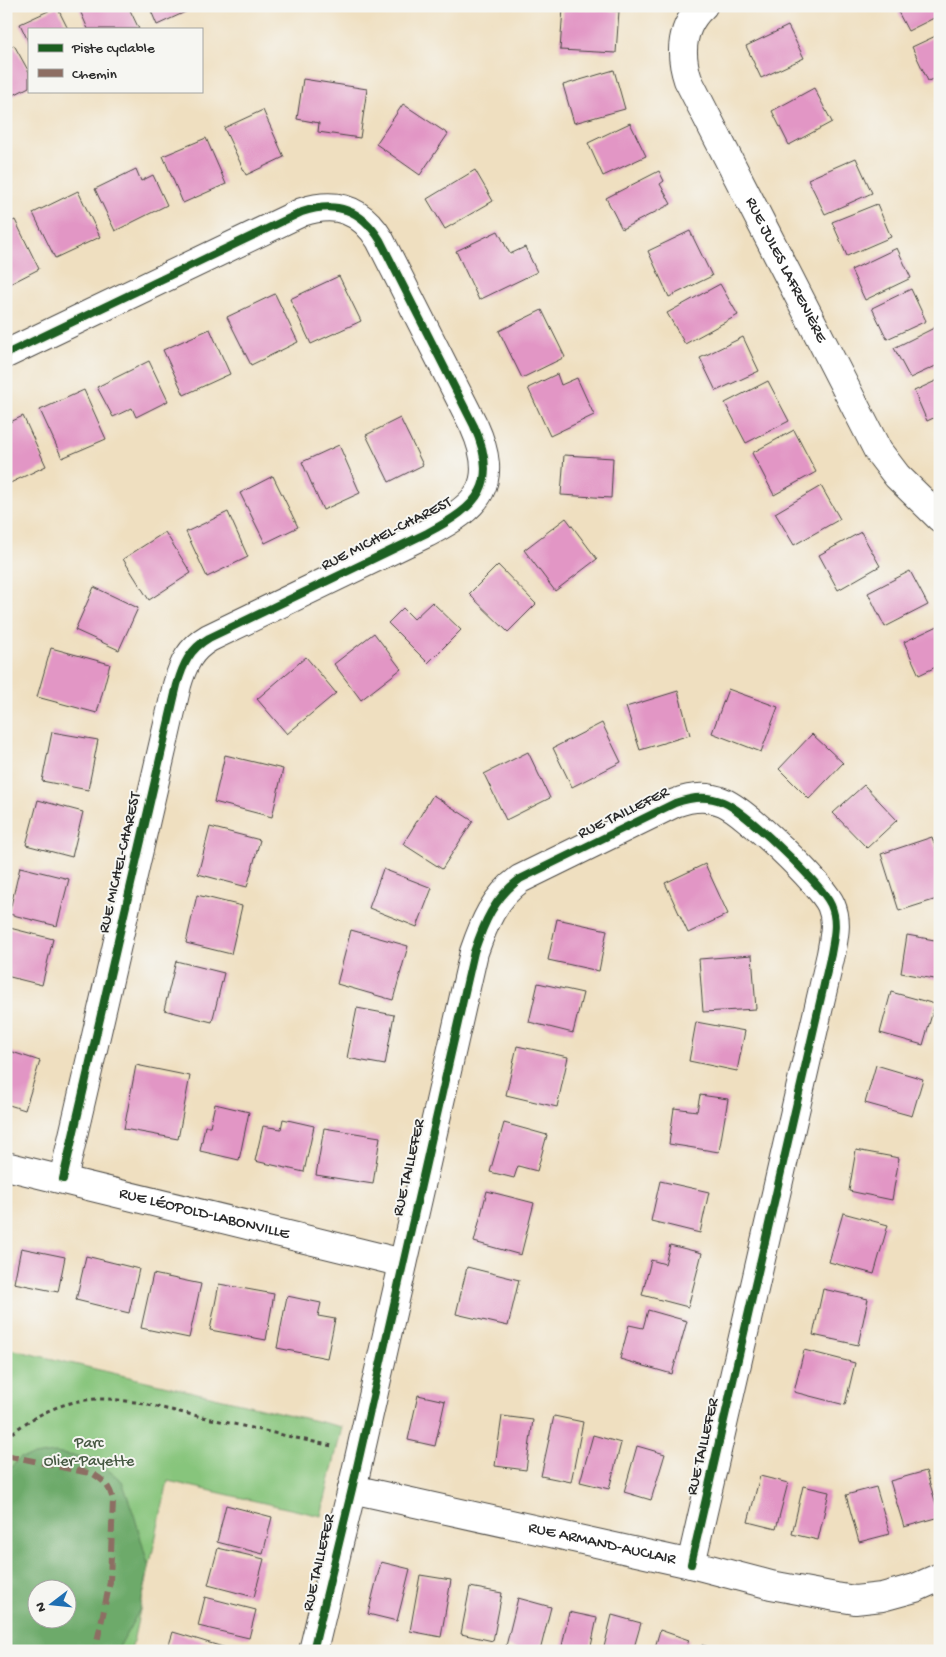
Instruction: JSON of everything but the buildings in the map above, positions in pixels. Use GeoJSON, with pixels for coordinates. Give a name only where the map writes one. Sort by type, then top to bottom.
{"type":"FeatureCollection","features":[{"type":"Feature","properties":{"kind":"street","name":"RUE JULES LAFRENIÈRE"},"geometry":{"type":"LineString","coordinates":[[703,6],[693,17],[685,34],[682,50],[688,80],[878,451],[897,476],[940,518]]}},
{"type":"Feature","properties":{"kind":"street","name":"RUE MICHEL-CHAREST"},"geometry":{"type":"LineString","coordinates":[[6,354],[302,212],[323,207],[345,210],[355,213],[364,220],[380,240],[474,426],[481,442],[486,465],[486,474],[479,492],[456,517],[427,533],[209,638],[199,644],[188,657],[177,685],[63,1179]]}},
{"type":"Feature","properties":{"kind":"street","name":"RUE TAILLEFER"},"geometry":{"type":"LineString","coordinates":[[314,1651],[474,952],[486,920],[493,907],[509,887],[520,879],[675,804],[699,797],[724,802],[749,819],[821,889],[832,906],[835,927],[829,963],[691,1564]]}},
{"type":"Feature","properties":{"kind":"street","name":"RUE LÉOPOLD-LABONVILLE"},"geometry":{"type":"LineString","coordinates":[[6,1166],[403,1263]]}},
{"type":"Feature","properties":{"kind":"street","name":"RUE ARMAND-AUCLAIR"},"geometry":{"type":"LineString","coordinates":[[352,1489],[691,1564],[789,1588],[855,1600],[899,1593],[940,1577]]}},
{"type":"Feature","properties":{"kind":"path"},"geometry":{"type":"LineString","coordinates":[[6,1438],[20,1426],[53,1409],[89,1400],[105,1399],[135,1402],[338,1448]]}},
{"type":"Feature","properties":{"kind":"green space","name":"Parc Olier-Payette"},"geometry":{"type":"Polygon","coordinates":[[[6,1348],[342,1427],[321,1516],[168,1481],[131,1651],[6,1651],[6,1348]]]}},
{"type":"Feature","properties":{"kind":"green space"},"geometry":{"type":"Polygon","coordinates":[[[55,1453],[94,1459],[122,1481],[149,1568],[140,1609],[117,1651],[6,1651],[6,1472],[20,1458],[55,1453]]]}},
{"type":"Feature","properties":{"kind":"marked path"},"geometry":{"type":"LineString","coordinates":[[6,1455],[93,1474],[101,1479],[109,1488],[113,1500],[110,1582],[95,1651]]}},
{"type":"Feature","properties":{"kind":"cycle path"},"geometry":{"type":"LineString","coordinates":[[6,354],[302,212],[326,207],[347,210],[365,221],[380,240],[474,426],[482,446],[485,463],[484,478],[480,491],[472,503],[445,523],[209,638],[202,642],[188,658],[177,685],[63,1179]]}},
{"type":"Feature","properties":{"kind":"cycle path"},"geometry":{"type":"LineString","coordinates":[[313,1651],[352,1489],[474,952],[486,921],[503,894],[520,879],[675,803],[687,799],[705,798],[723,802],[733,808],[782,849],[825,895],[831,905],[835,923],[831,954],[691,1564]]}}]}
